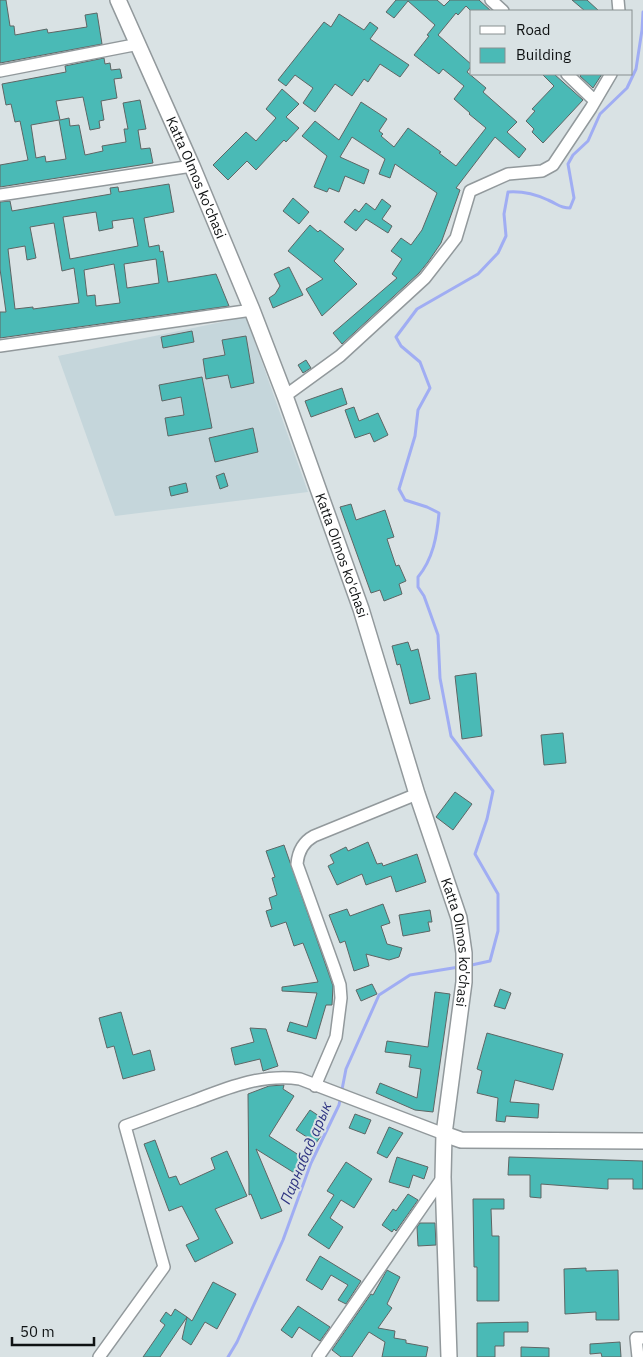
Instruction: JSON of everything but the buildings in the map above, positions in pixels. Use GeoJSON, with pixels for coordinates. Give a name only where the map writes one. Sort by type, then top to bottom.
{"type":"FeatureCollection","features":[{"type":"Feature","properties":{"kind":"street","name":"Katta Olmos ko'chasi"},"geometry":{"type":"LineString","coordinates":[[118,0],[192,166],[252,310],[285,396],[361,609],[417,794],[459,918],[464,953],[464,982],[444,1134],[443,1177],[449,1357]]}},
{"type":"Feature","properties":{"kind":"street"},"geometry":{"type":"LineString","coordinates":[[491,0],[502,10]]}},
{"type":"Feature","properties":{"kind":"street"},"geometry":{"type":"LineString","coordinates":[[0,71],[139,44]]}},
{"type":"Feature","properties":{"kind":"street"},"geometry":{"type":"LineString","coordinates":[[569,75],[595,101]]}},
{"type":"Feature","properties":{"kind":"street"},"geometry":{"type":"LineString","coordinates":[[285,396],[340,356],[425,278],[456,238],[470,191],[508,174],[542,171],[553,164],[610,75]]}},
{"type":"Feature","properties":{"kind":"street"},"geometry":{"type":"LineString","coordinates":[[0,195],[192,166]]}},
{"type":"Feature","properties":{"kind":"street"},"geometry":{"type":"LineString","coordinates":[[0,346],[252,310]]}},
{"type":"Feature","properties":{"kind":"street"},"geometry":{"type":"LineString","coordinates":[[315,1086],[336,1037],[341,998],[340,985],[297,864],[300,850],[307,840],[314,836],[417,794]]}},
{"type":"Feature","properties":{"kind":"street"},"geometry":{"type":"LineString","coordinates":[[99,1357],[164,1267],[125,1126],[222,1090],[262,1079],[280,1077],[300,1079],[460,1140],[643,1141]]}},
{"type":"Feature","properties":{"kind":"street"},"geometry":{"type":"LineString","coordinates":[[318,1357],[443,1177]]}},
{"type":"Feature","properties":{"kind":"street"},"geometry":{"type":"LineString","coordinates":[[638,1357],[636,1338],[643,1338]]}},
{"type":"Feature","properties":{"kind":"shaded area"},"geometry":{"type":"Polygon","coordinates":[[[246,317],[308,492],[115,516],[58,356],[246,317]]]}},
{"type":"Feature","properties":{"kind":"waterway","name":"Парнабад арык"},"geometry":{"type":"LineString","coordinates":[[467,966],[490,961],[498,931],[498,894],[475,854],[487,819],[493,791],[451,736],[440,678],[438,635],[424,596],[418,587],[418,577],[431,555],[439,513],[405,500],[399,489],[415,436],[418,410],[430,388],[420,362],[401,346],[396,337],[417,309],[478,274],[498,253],[506,236],[504,214],[508,192],[533,195],[561,207],[570,208],[574,198],[568,164],[573,155],[588,141],[600,114],[627,88],[636,69],[643,12]]}},
{"type":"Feature","properties":{"kind":"waterway","name":"Парнабад арык"},"geometry":{"type":"LineString","coordinates":[[228,1357],[237,1342],[283,1240],[311,1163],[339,1105],[346,1069],[379,995],[410,975],[459,967]]}}]}
